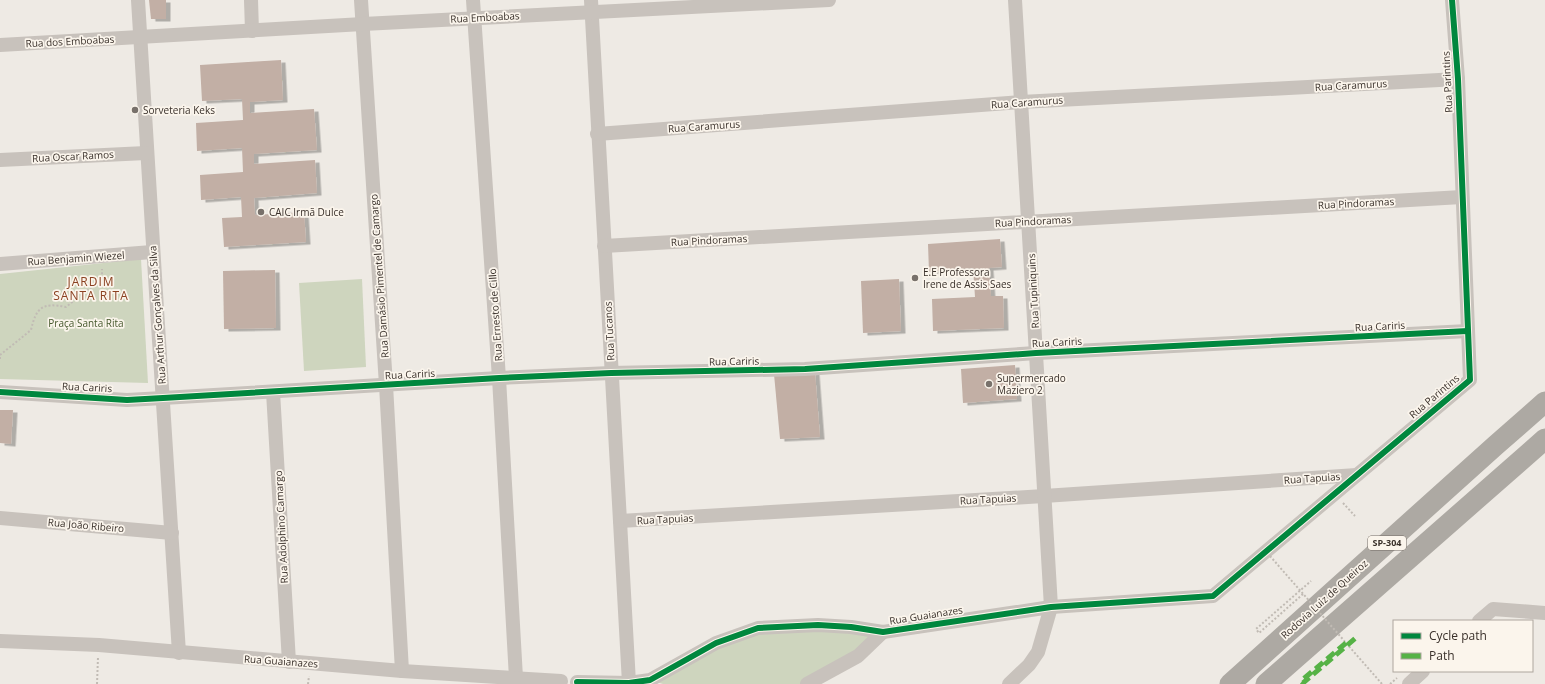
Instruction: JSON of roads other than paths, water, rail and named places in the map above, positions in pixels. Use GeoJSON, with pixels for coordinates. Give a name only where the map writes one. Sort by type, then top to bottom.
{"type":"FeatureCollection","features":[{"type":"Feature","properties":{"kind":"highway","name":"Rodovia Luiz de Queiroz"},"geometry":{"type":"LineString","coordinates":[[1230,684],[1496,444],[1545,402]]}},
{"type":"Feature","properties":{"kind":"highway","name":"SP-304"},"geometry":{"type":"LineString","coordinates":[[1266,684],[1545,439]]}},
{"type":"Feature","properties":{"kind":"highway"},"geometry":{"type":"LineString","coordinates":[[1279,684],[1339,619]]}},
{"type":"Feature","properties":{"kind":"street","name":"Rua Arthur Gonçalves da Silva"},"geometry":{"type":"LineString","coordinates":[[138,0],[152,252],[179,653]]}},
{"type":"Feature","properties":{"kind":"street"},"geometry":{"type":"LineString","coordinates":[[251,0],[252,31]]}},
{"type":"Feature","properties":{"kind":"street","name":"Rua Damásio Pimentel de Camargo"},"geometry":{"type":"LineString","coordinates":[[361,0],[386,385],[402,671]]}},
{"type":"Feature","properties":{"kind":"street","name":"Rua Ernesto de Cillo"},"geometry":{"type":"LineString","coordinates":[[473,0],[499,378],[516,678]]}},
{"type":"Feature","properties":{"kind":"street","name":"Rua Emboabas"},"geometry":{"type":"LineString","coordinates":[[140,37],[474,18],[591,6],[830,0]]}},
{"type":"Feature","properties":{"kind":"street","name":"Rua Tupiniquins"},"geometry":{"type":"LineString","coordinates":[[1009,684],[1029,666],[1038,652],[1051,607],[1015,0]]}},
{"type":"Feature","properties":{"kind":"street","name":"Rua Parintins"},"geometry":{"type":"LineString","coordinates":[[1213,596],[1470,380],[1458,80],[1452,0]]}},
{"type":"Feature","properties":{"kind":"street","name":"Rua Tucanos"},"geometry":{"type":"LineString","coordinates":[[591,6],[629,683]]}},
{"type":"Feature","properties":{"kind":"street","name":"Rua dos Emboabas"},"geometry":{"type":"LineString","coordinates":[[0,44],[140,37]]}},
{"type":"Feature","properties":{"kind":"street","name":"Rua Caramurus"},"geometry":{"type":"LineString","coordinates":[[597,134],[1021,102],[1458,80]]}},
{"type":"Feature","properties":{"kind":"street","name":"Rua Oscar Ramos"},"geometry":{"type":"LineString","coordinates":[[0,160],[146,153]]}},
{"type":"Feature","properties":{"kind":"street","name":"Rua Pindoramas"},"geometry":{"type":"LineString","coordinates":[[604,246],[1462,197]]}},
{"type":"Feature","properties":{"kind":"street","name":"Rua Benjamin Wiezel"},"geometry":{"type":"LineString","coordinates":[[0,264],[152,252]]}},
{"type":"Feature","properties":{"kind":"street","name":"Rua Cariris"},"geometry":{"type":"LineString","coordinates":[[0,392],[127,400],[499,378],[611,373],[805,369],[1036,354],[1468,331]]}},
{"type":"Feature","properties":{"kind":"street","name":"Rua Adolphino Camargo"},"geometry":{"type":"LineString","coordinates":[[273,392],[289,662]]}},
{"type":"Feature","properties":{"kind":"street","name":"Rua Tapuias"},"geometry":{"type":"LineString","coordinates":[[620,521],[1044,496],[1357,474]]}},
{"type":"Feature","properties":{"kind":"street","name":"Rua João Ribeiro"},"geometry":{"type":"LineString","coordinates":[[0,518],[172,533]]}},
{"type":"Feature","properties":{"kind":"street","name":"Rua Guaianazes"},"geometry":{"type":"LineString","coordinates":[[629,683],[657,682],[716,643],[758,628],[818,625],[851,627],[884,632],[1051,607],[1213,596]]}},
{"type":"Feature","properties":{"kind":"street"},"geometry":{"type":"LineString","coordinates":[[1480,620],[1492,609],[1545,613]]}},
{"type":"Feature","properties":{"kind":"street","name":"Rua Guaianazes"},"geometry":{"type":"LineString","coordinates":[[808,684],[858,656],[884,632]]}},
{"type":"Feature","properties":{"kind":"street","name":"Rua Guaianazes"},"geometry":{"type":"LineString","coordinates":[[0,641],[99,645],[289,662],[562,682],[563,678],[568,674],[575,676],[577,683]]}},
{"type":"Feature","properties":{"kind":"street"},"geometry":{"type":"LineString","coordinates":[[1409,684],[1422,672]]}},
{"type":"Feature","properties":{"kind":"street"},"geometry":{"type":"LineString","coordinates":[[577,683],[629,683]]}},
{"type":"Feature","properties":{"kind":"place","name":"Sorveteria Keks"},"geometry":{"type":"Point","coordinates":[135,110]}},
{"type":"Feature","properties":{"kind":"place","name":"CAIC Irmã Dulce"},"geometry":{"type":"Point","coordinates":[261,212]}},
{"type":"Feature","properties":{"kind":"place","name":"E.E Professora Irene de Assis Saes"},"geometry":{"type":"Point","coordinates":[915,278]}},
{"type":"Feature","properties":{"kind":"place","name":"Supermercado Maziero 2"},"geometry":{"type":"Point","coordinates":[989,384]}},
{"type":"Feature","properties":{"kind":"district","name":"JARDIM SANTA RITA"},"geometry":{"type":"Point","coordinates":[91,289]}},
{"type":"Feature","properties":{"kind":"park label","name":"Praça Santa Rita"},"geometry":{"type":"Point","coordinates":[86,323]}}]}
